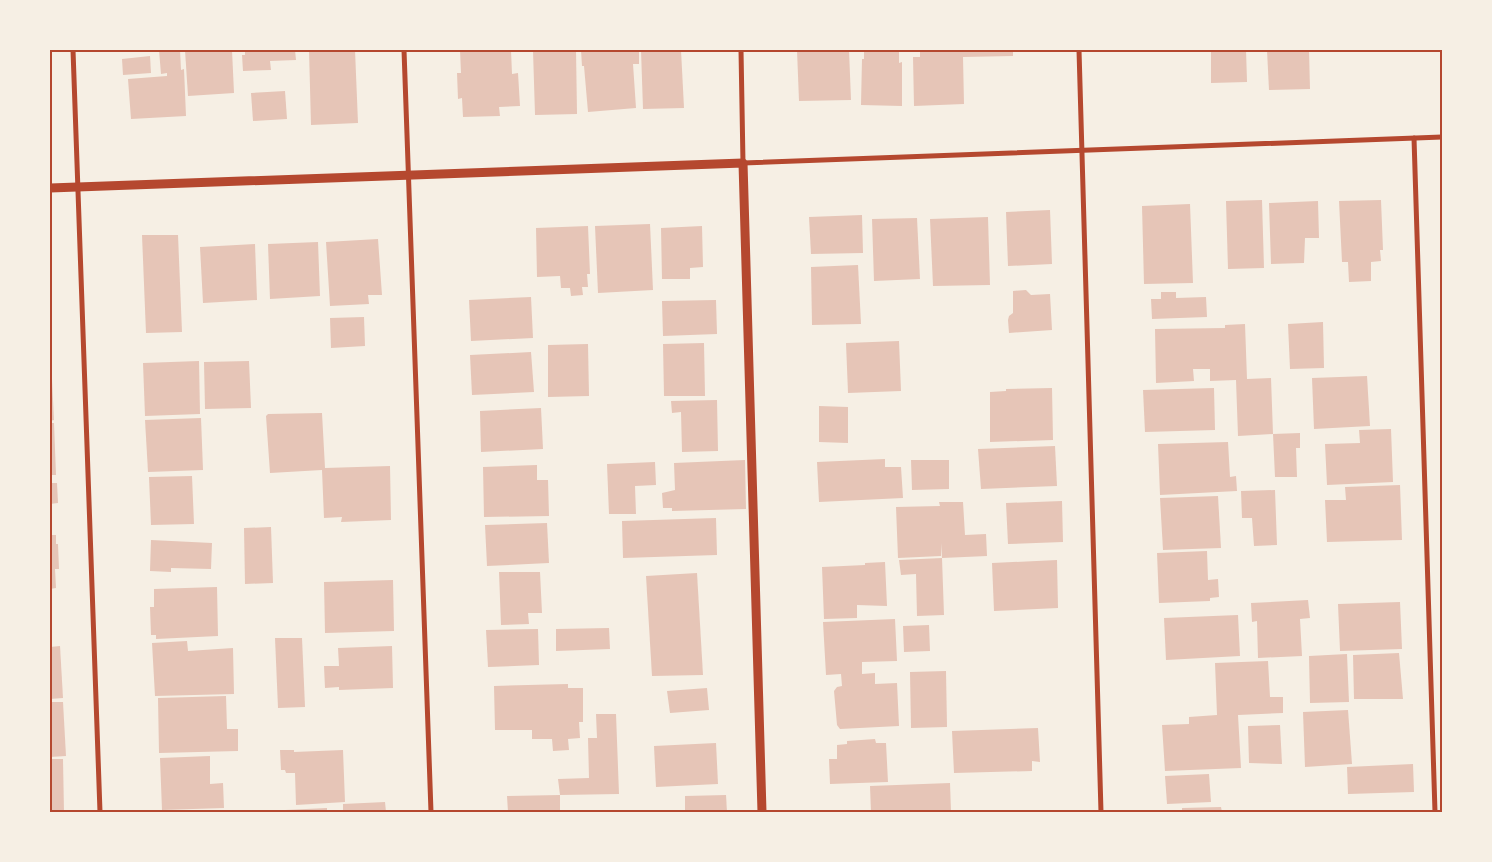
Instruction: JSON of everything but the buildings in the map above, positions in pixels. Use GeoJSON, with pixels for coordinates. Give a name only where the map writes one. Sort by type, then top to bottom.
{"type":"FeatureCollection","features":[{"type":"Feature","properties":{"kind":"street"},"geometry":{"type":"LineString","coordinates":[[72,50],[100,812]]}},
{"type":"Feature","properties":{"kind":"street"},"geometry":{"type":"LineString","coordinates":[[404,50],[431,812]]}},
{"type":"Feature","properties":{"kind":"street"},"geometry":{"type":"LineString","coordinates":[[741,50],[762,812]]}},
{"type":"Feature","properties":{"kind":"street"},"geometry":{"type":"LineString","coordinates":[[1078,50],[1100,812]]}},
{"type":"Feature","properties":{"kind":"street"},"geometry":{"type":"LineString","coordinates":[[50,188],[1442,137]]}},
{"type":"Feature","properties":{"kind":"street"},"geometry":{"type":"LineString","coordinates":[[1414,138],[1436,812]]}}]}
